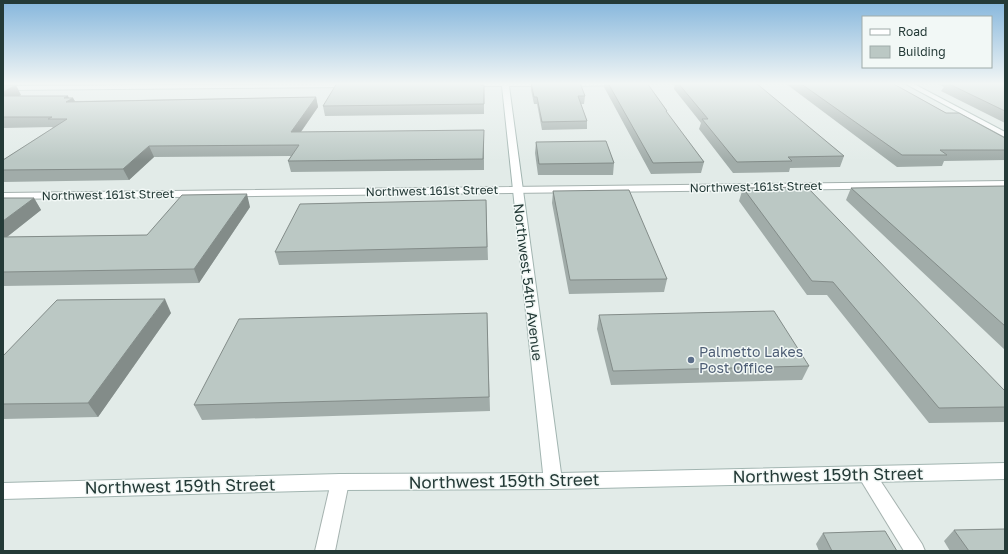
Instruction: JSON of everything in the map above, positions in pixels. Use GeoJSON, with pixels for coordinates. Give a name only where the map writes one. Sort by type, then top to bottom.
{"type":"FeatureCollection","features":[{"type":"Feature","properties":{"kind":"street","name":"Northwest 54th Avenue"},"geometry":{"type":"LineString","coordinates":[[508,109],[553,481]]}},
{"type":"Feature","properties":{"kind":"street"},"geometry":{"type":"LineString","coordinates":[[957,109],[1005,134]]}},
{"type":"Feature","properties":{"kind":"street","name":"Northwest 161st Street"},"geometry":{"type":"LineString","coordinates":[[3,196],[1005,184]]}},
{"type":"Feature","properties":{"kind":"street","name":"Northwest 159th Street"},"geometry":{"type":"LineString","coordinates":[[3,490],[340,482],[553,481],[1005,471]]}},
{"type":"Feature","properties":{"kind":"street"},"geometry":{"type":"LineString","coordinates":[[866,474],[915,551]]}},
{"type":"Feature","properties":{"kind":"street"},"geometry":{"type":"LineString","coordinates":[[325,551],[340,482]]}},
{"type":"Feature","properties":{"kind":"building"},"geometry":{"type":"Polygon","coordinates":[[[3,109],[308,109],[291,132],[484,130],[483,159],[288,161],[299,145],[149,146],[123,169],[3,170],[3,160],[67,119],[48,119],[52,117],[3,117],[3,109]]]}},
{"type":"Feature","properties":{"kind":"building"},"geometry":{"type":"Polygon","coordinates":[[[539,109],[583,109],[587,121],[542,122],[539,109]]]}},
{"type":"Feature","properties":{"kind":"building"},"geometry":{"type":"Polygon","coordinates":[[[623,109],[665,109],[704,162],[653,163],[623,109]]]}},
{"type":"Feature","properties":{"kind":"building"},"geometry":{"type":"Polygon","coordinates":[[[700,109],[787,109],[844,156],[788,157],[792,161],[737,162],[702,119],[708,119],[700,109]]]}},
{"type":"Feature","properties":{"kind":"building"},"geometry":{"type":"Polygon","coordinates":[[[837,109],[939,109],[946,113],[959,113],[1005,138],[1005,150],[940,150],[947,155],[902,155],[837,109]]]}},
{"type":"Feature","properties":{"kind":"building"},"geometry":{"type":"Polygon","coordinates":[[[606,141],[614,163],[539,164],[536,142],[606,141]]]}},
{"type":"Feature","properties":{"kind":"building"},"geometry":{"type":"Polygon","coordinates":[[[1005,186],[1005,326],[851,188],[1005,186]]]}},
{"type":"Feature","properties":{"kind":"building"},"geometry":{"type":"Polygon","coordinates":[[[807,187],[1005,391],[1005,407],[939,408],[833,282],[812,281],[743,188],[807,187]]]}},
{"type":"Feature","properties":{"kind":"building"},"geometry":{"type":"Polygon","coordinates":[[[629,190],[667,279],[570,280],[553,191],[629,190]]]}},
{"type":"Feature","properties":{"kind":"building"},"geometry":{"type":"Polygon","coordinates":[[[247,194],[194,269],[3,272],[3,237],[147,235],[182,195],[247,194]]]}},
{"type":"Feature","properties":{"kind":"building"},"geometry":{"type":"Polygon","coordinates":[[[3,198],[34,198],[3,221],[3,198]]]}},
{"type":"Feature","properties":{"kind":"building"},"geometry":{"type":"Polygon","coordinates":[[[486,200],[487,247],[275,252],[300,204],[486,200]]]}},
{"type":"Feature","properties":{"kind":"building"},"geometry":{"type":"Polygon","coordinates":[[[165,299],[88,403],[3,404],[3,356],[57,300],[165,299]]]}},
{"type":"Feature","properties":{"kind":"building"},"geometry":{"type":"Polygon","coordinates":[[[774,311],[809,366],[613,371],[599,315],[774,311]]]}},
{"type":"Feature","properties":{"kind":"building"},"geometry":{"type":"Polygon","coordinates":[[[487,313],[489,397],[194,405],[239,319],[487,313]]]}},
{"type":"Feature","properties":{"kind":"building"},"geometry":{"type":"Polygon","coordinates":[[[1005,529],[1005,551],[969,551],[954,530],[1005,529]]]}},
{"type":"Feature","properties":{"kind":"building"},"geometry":{"type":"Polygon","coordinates":[[[885,531],[897,551],[832,551],[823,533],[885,531]]]}},
{"type":"Feature","properties":{"kind":"place","name":"Palmetto Lakes Post Office"},"geometry":{"type":"Point","coordinates":[691,360]}}]}
